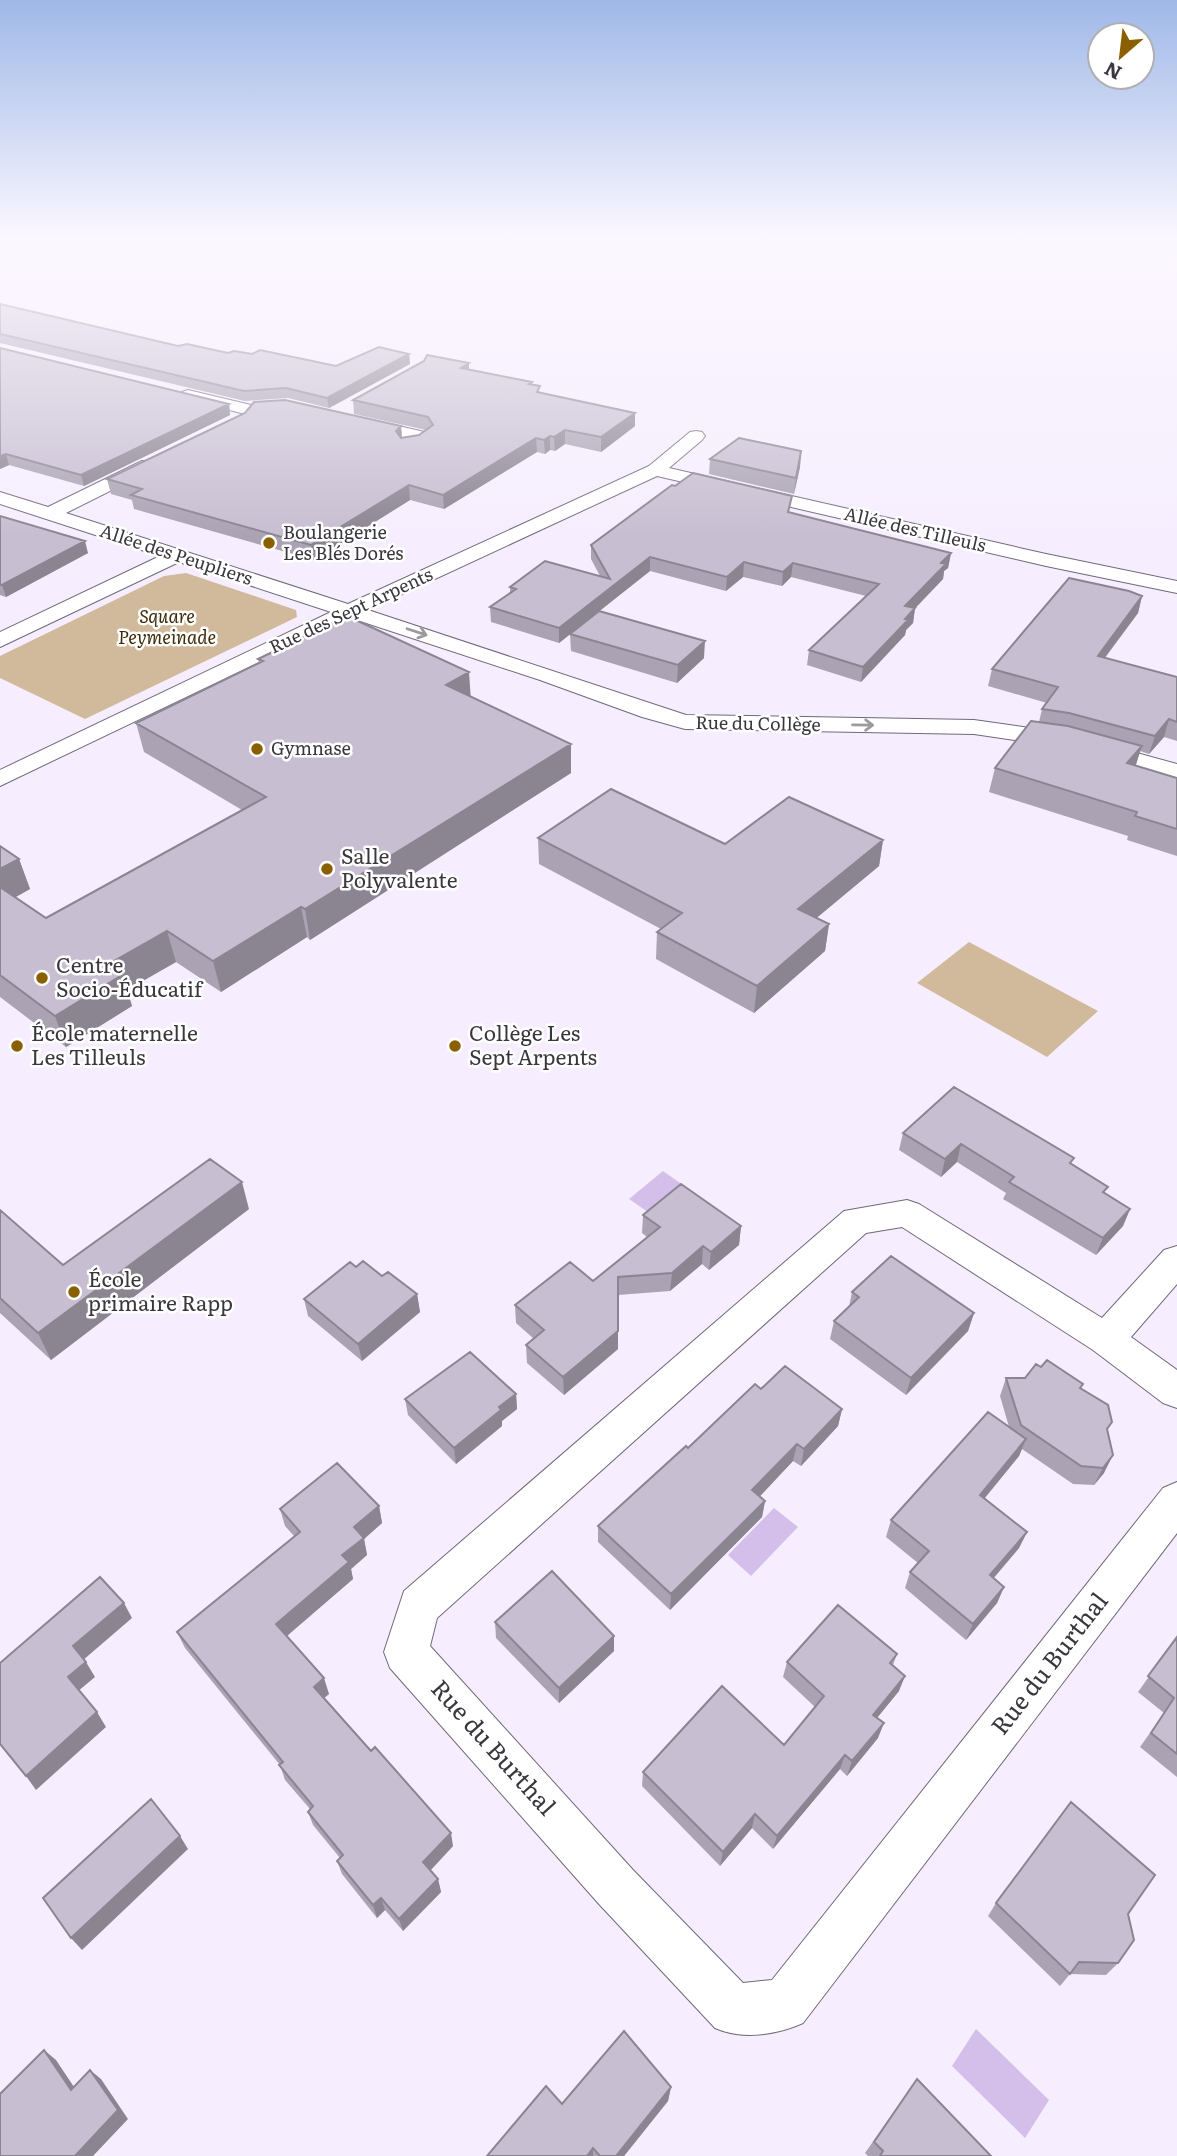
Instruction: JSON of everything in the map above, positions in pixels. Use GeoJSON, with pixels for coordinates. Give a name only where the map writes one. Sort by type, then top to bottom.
{"type":"FeatureCollection","features":[{"type":"Feature","properties":{"kind":"street"},"geometry":{"type":"LineString","coordinates":[[177,392],[245,409],[263,407]]}},
{"type":"Feature","properties":{"kind":"street"},"geometry":{"type":"LineString","coordinates":[[228,426],[247,415],[245,409]]}},
{"type":"Feature","properties":{"kind":"street"},"geometry":{"type":"LineString","coordinates":[[345,419],[423,437],[409,445]]}},
{"type":"Feature","properties":{"kind":"street","name":"Rue des Sept Arpents"},"geometry":{"type":"LineString","coordinates":[[0,779],[654,470],[696,436]]}},
{"type":"Feature","properties":{"kind":"street"},"geometry":{"type":"LineString","coordinates":[[49,514],[167,456]]}},
{"type":"Feature","properties":{"kind":"street","name":"Allée des Tilleuls"},"geometry":{"type":"LineString","coordinates":[[654,470],[1046,560],[1177,587]]}},
{"type":"Feature","properties":{"kind":"street","name":"Allée des Peupliers"},"geometry":{"type":"LineString","coordinates":[[0,498],[352,611]]}},
{"type":"Feature","properties":{"kind":"street"},"geometry":{"type":"LineString","coordinates":[[0,640],[178,555]]}},
{"type":"Feature","properties":{"kind":"street","name":"Rue du Collège"},"geometry":{"type":"LineString","coordinates":[[352,611],[685,722],[974,727],[1064,740],[1177,772]]}},
{"type":"Feature","properties":{"kind":"street","name":"Rue du Burthal"},"geometry":{"type":"LineString","coordinates":[[1177,1391],[1106,1339],[907,1213],[856,1221],[419,1606],[406,1652],[617,1887],[733,2010],[785,2005],[1177,1501]]}},
{"type":"Feature","properties":{"kind":"street"},"geometry":{"type":"LineString","coordinates":[[1106,1339],[1177,1260]]}},
{"type":"Feature","properties":{"kind":"green space","name":"Square Peymeinade"},"geometry":{"type":"Polygon","coordinates":[[[186,573],[296,610],[297,617],[85,719],[0,678],[0,656],[164,576],[186,573]]]}},
{"type":"Feature","properties":{"kind":"green space"},"geometry":{"type":"Polygon","coordinates":[[[969,942],[1098,1011],[1047,1057],[917,983],[969,942]]]}},
{"type":"Feature","properties":{"kind":"shaded area"},"geometry":{"type":"Polygon","coordinates":[[[663,1171],[683,1185],[648,1212],[629,1199],[663,1171]]]}},
{"type":"Feature","properties":{"kind":"shaded area"},"geometry":{"type":"Polygon","coordinates":[[[774,1508],[798,1527],[751,1576],[728,1555],[774,1508]]]}},
{"type":"Feature","properties":{"kind":"shaded area"},"geometry":{"type":"Polygon","coordinates":[[[976,2029],[1049,2100],[1025,2138],[952,2066],[976,2029]]]}},
{"type":"Feature","properties":{"kind":"building"},"geometry":{"type":"Polygon","coordinates":[[[7,336],[134,336],[178,346],[187,344],[228,353],[234,351],[252,354],[260,350],[336,366],[379,347],[409,354],[327,398],[286,388],[244,391],[7,336]]]}},
{"type":"Feature","properties":{"kind":"building"},"geometry":{"type":"Polygon","coordinates":[[[0,348],[229,404],[81,475],[6,454],[0,456],[0,348]]]}},
{"type":"Feature","properties":{"kind":"building"},"geometry":{"type":"Polygon","coordinates":[[[427,355],[469,363],[461,368],[532,382],[529,384],[540,386],[537,392],[635,413],[601,437],[565,430],[544,440],[536,438],[443,495],[409,485],[311,545],[131,495],[142,489],[107,479],[245,413],[254,402],[285,400],[401,426],[396,431],[401,438],[419,435],[433,425],[428,417],[353,400],[424,361],[427,355]]]}},
{"type":"Feature","properties":{"kind":"building"},"geometry":{"type":"Polygon","coordinates":[[[739,438],[801,451],[796,478],[710,459],[739,438]]]}},
{"type":"Feature","properties":{"kind":"building"},"geometry":{"type":"Polygon","coordinates":[[[693,473],[792,496],[788,512],[951,553],[941,563],[946,564],[905,606],[915,608],[905,619],[908,620],[863,667],[809,650],[879,584],[793,563],[783,572],[744,562],[727,577],[650,557],[559,628],[490,607],[516,589],[510,587],[545,561],[610,579],[591,545],[672,485],[675,486],[693,473]]]}},
{"type":"Feature","properties":{"kind":"building"},"geometry":{"type":"Polygon","coordinates":[[[0,516],[85,541],[0,585],[0,516]]]}},
{"type":"Feature","properties":{"kind":"building"},"geometry":{"type":"Polygon","coordinates":[[[1069,578],[1142,596],[1098,656],[1177,677],[1177,722],[1169,719],[1155,736],[1069,713],[1042,709],[1058,687],[992,669],[1069,578]]]}},
{"type":"Feature","properties":{"kind":"building"},"geometry":{"type":"Polygon","coordinates":[[[599,611],[705,641],[678,665],[570,634],[599,611]]]}},
{"type":"Feature","properties":{"kind":"building"},"geometry":{"type":"Polygon","coordinates":[[[347,616],[469,672],[446,685],[571,744],[305,909],[301,907],[213,961],[167,931],[107,965],[122,975],[55,1016],[0,975],[0,887],[46,918],[266,797],[136,723],[263,661],[258,659],[347,616]]]}},
{"type":"Feature","properties":{"kind":"building"},"geometry":{"type":"Polygon","coordinates":[[[1031,721],[1068,726],[1142,746],[1127,763],[1177,778],[1177,829],[1135,816],[1137,812],[995,768],[1031,721]]]}},
{"type":"Feature","properties":{"kind":"building"},"geometry":{"type":"Polygon","coordinates":[[[611,789],[725,844],[789,797],[883,840],[798,909],[829,924],[757,986],[657,932],[682,913],[538,838],[611,789]]]}},
{"type":"Feature","properties":{"kind":"building"},"geometry":{"type":"Polygon","coordinates":[[[0,846],[19,859],[0,869],[0,846]]]}},
{"type":"Feature","properties":{"kind":"building"},"geometry":{"type":"Polygon","coordinates":[[[954,1087],[1074,1158],[1070,1163],[1108,1187],[1103,1192],[1130,1209],[1103,1238],[1009,1182],[1014,1177],[961,1144],[945,1159],[903,1133],[954,1087]]]}},
{"type":"Feature","properties":{"kind":"building"},"geometry":{"type":"Polygon","coordinates":[[[210,1159],[242,1182],[38,1333],[0,1298],[0,1210],[63,1265],[210,1159]]]}},
{"type":"Feature","properties":{"kind":"building"},"geometry":{"type":"Polygon","coordinates":[[[681,1184],[741,1226],[711,1252],[703,1246],[672,1273],[618,1277],[618,1331],[563,1377],[526,1345],[544,1330],[515,1305],[570,1262],[593,1281],[660,1227],[643,1215],[681,1184]]]}},
{"type":"Feature","properties":{"kind":"building"},"geometry":{"type":"Polygon","coordinates":[[[891,1256],[974,1313],[911,1378],[834,1321],[859,1297],[852,1292],[891,1256]]]}},
{"type":"Feature","properties":{"kind":"building"},"geometry":{"type":"Polygon","coordinates":[[[363,1261],[382,1276],[388,1272],[417,1294],[358,1344],[304,1299],[350,1262],[356,1267],[363,1261]]]}},
{"type":"Feature","properties":{"kind":"building"},"geometry":{"type":"Polygon","coordinates":[[[470,1352],[516,1394],[499,1407],[501,1410],[454,1448],[405,1399],[470,1352]]]}},
{"type":"Feature","properties":{"kind":"building"},"geometry":{"type":"Polygon","coordinates":[[[1047,1360],[1083,1384],[1080,1388],[1108,1405],[1112,1422],[1107,1429],[1113,1455],[1103,1468],[1081,1466],[1021,1425],[1006,1378],[1025,1378],[1036,1364],[1041,1367],[1047,1360]]]}},
{"type":"Feature","properties":{"kind":"building"},"geometry":{"type":"Polygon","coordinates":[[[785,1366],[842,1409],[804,1449],[797,1444],[752,1490],[765,1501],[671,1594],[598,1526],[686,1446],[688,1448],[755,1384],[761,1389],[785,1366]]]}},
{"type":"Feature","properties":{"kind":"building"},"geometry":{"type":"Polygon","coordinates":[[[988,1412],[1026,1439],[980,1495],[1027,1532],[990,1575],[1004,1587],[973,1624],[910,1572],[929,1551],[891,1520],[988,1412]]]}},
{"type":"Feature","properties":{"kind":"building"},"geometry":{"type":"Polygon","coordinates":[[[337,1463],[379,1506],[354,1527],[364,1538],[342,1555],[349,1562],[276,1624],[324,1678],[314,1687],[371,1751],[375,1747],[451,1833],[423,1862],[438,1879],[399,1919],[381,1898],[373,1905],[337,1861],[343,1855],[308,1812],[313,1806],[279,1765],[283,1762],[177,1632],[300,1532],[280,1509],[337,1463]]]}},
{"type":"Feature","properties":{"kind":"building"},"geometry":{"type":"Polygon","coordinates":[[[552,1571],[614,1636],[559,1688],[495,1622],[552,1571]]]}},
{"type":"Feature","properties":{"kind":"building"},"geometry":{"type":"Polygon","coordinates":[[[100,1577],[124,1603],[73,1646],[86,1662],[68,1677],[97,1712],[26,1776],[0,1744],[0,1663],[100,1577]]]}},
{"type":"Feature","properties":{"kind":"building"},"geometry":{"type":"Polygon","coordinates":[[[838,1605],[897,1654],[890,1663],[905,1676],[873,1715],[884,1723],[852,1761],[845,1755],[777,1836],[755,1814],[723,1852],[643,1772],[722,1686],[784,1745],[824,1696],[787,1662],[838,1605]]]}},
{"type":"Feature","properties":{"kind":"building"},"geometry":{"type":"Polygon","coordinates":[[[1177,1637],[1177,1754],[1151,1733],[1174,1698],[1148,1676],[1177,1637]]]}},
{"type":"Feature","properties":{"kind":"building"},"geometry":{"type":"Polygon","coordinates":[[[151,1799],[180,1836],[71,1938],[43,1898],[151,1799]]]}},
{"type":"Feature","properties":{"kind":"building"},"geometry":{"type":"Polygon","coordinates":[[[1071,1802],[1155,1875],[1128,1914],[1134,1940],[1118,1963],[1079,1962],[1070,1974],[996,1903],[1071,1802]]]}},
{"type":"Feature","properties":{"kind":"building"},"geometry":{"type":"Polygon","coordinates":[[[624,2031],[671,2087],[616,2156],[600,2156],[593,2148],[587,2156],[487,2156],[546,2086],[562,2104],[624,2031]]]}},
{"type":"Feature","properties":{"kind":"building"},"geometry":{"type":"Polygon","coordinates":[[[44,2050],[71,2090],[90,2070],[118,2110],[75,2156],[0,2156],[0,2094],[44,2050]]]}},
{"type":"Feature","properties":{"kind":"building"},"geometry":{"type":"Polygon","coordinates":[[[917,2079],[991,2156],[880,2156],[883,2151],[874,2142],[917,2079]]]}},
{"type":"Feature","properties":{"kind":"place","name":"Boulangerie Les Blés Dorés"},"geometry":{"type":"Point","coordinates":[269,543]}},
{"type":"Feature","properties":{"kind":"place","name":"Gymnase"},"geometry":{"type":"Point","coordinates":[257,749]}},
{"type":"Feature","properties":{"kind":"place","name":"Salle Polyvalente"},"geometry":{"type":"Point","coordinates":[327,869]}},
{"type":"Feature","properties":{"kind":"place","name":"Centre Socio-Éducatif"},"geometry":{"type":"Point","coordinates":[42,978]}},
{"type":"Feature","properties":{"kind":"place","name":"École maternelle Les Tilleuls"},"geometry":{"type":"Point","coordinates":[17,1046]}},
{"type":"Feature","properties":{"kind":"place","name":"Collège Les Sept Arpents"},"geometry":{"type":"Point","coordinates":[455,1046]}},
{"type":"Feature","properties":{"kind":"place","name":"École primaire Rapp"},"geometry":{"type":"Point","coordinates":[74,1292]}}]}
